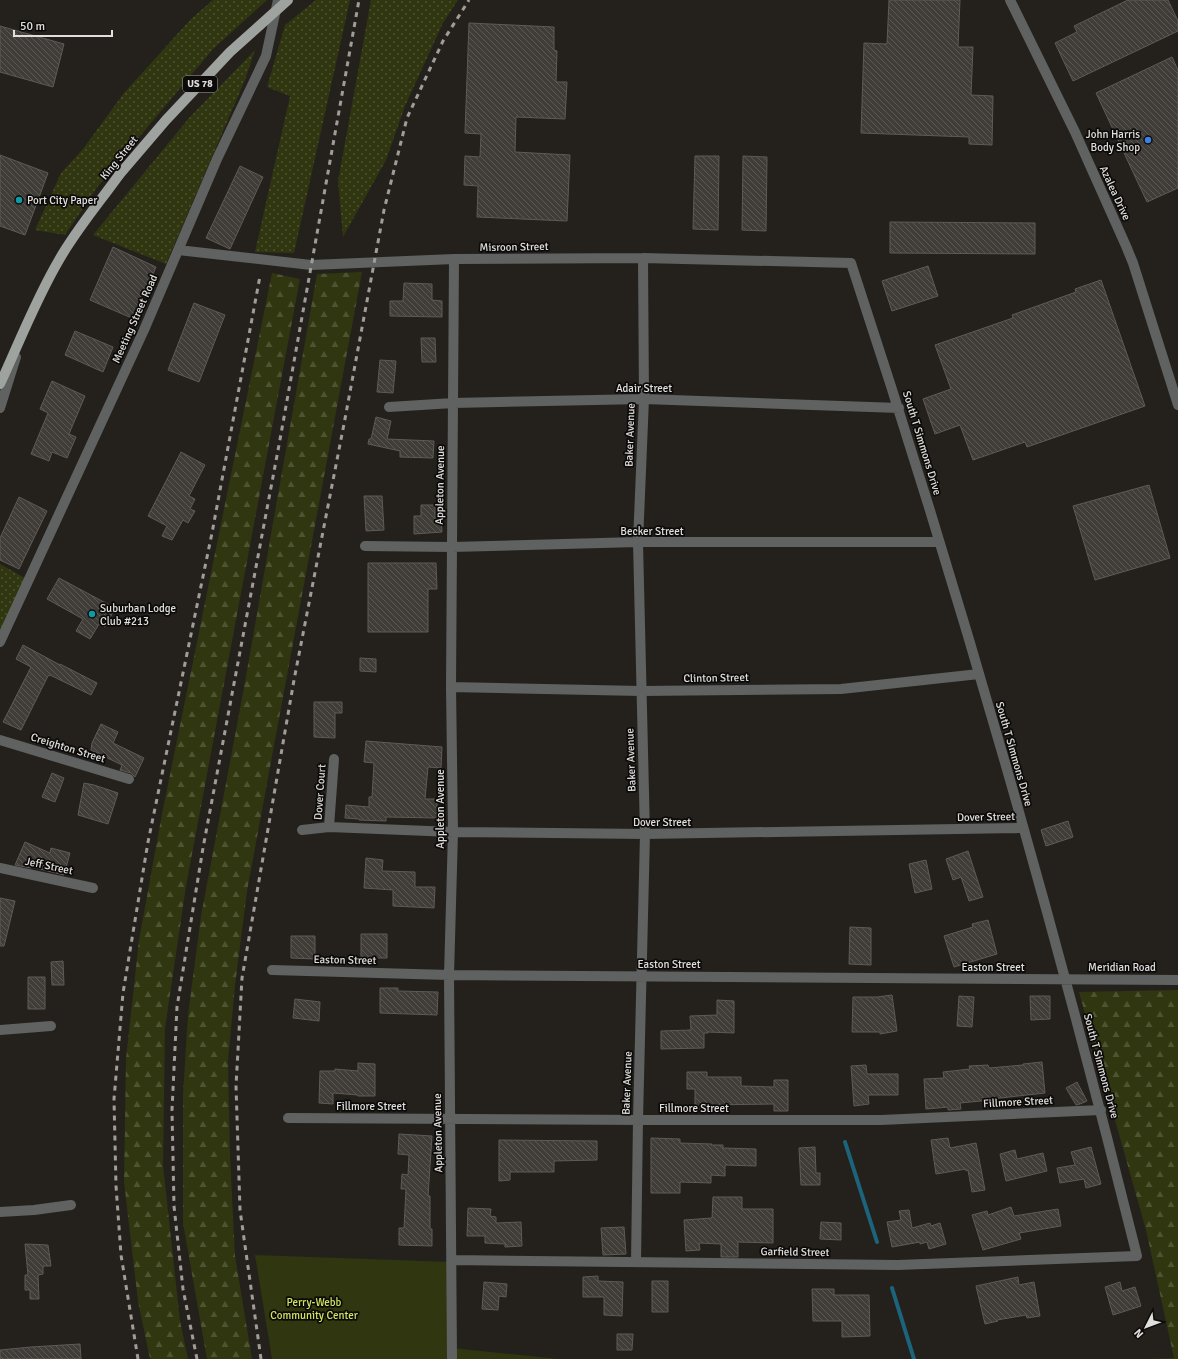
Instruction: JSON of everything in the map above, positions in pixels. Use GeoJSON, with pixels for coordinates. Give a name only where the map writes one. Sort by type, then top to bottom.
{"type":"FeatureCollection","features":[{"type":"Feature","properties":{"kind":"main road","name":"King Street"},"geometry":{"type":"LineString","coordinates":[[0,384],[45,287],[74,236],[120,175],[166,120],[230,52],[288,0]]}},
{"type":"Feature","properties":{"kind":"street","name":"Meeting Street Road"},"geometry":{"type":"LineString","coordinates":[[0,642],[144,330],[217,159],[266,56],[278,0]]}},
{"type":"Feature","properties":{"kind":"street","name":"Azalea Drive"},"geometry":{"type":"LineString","coordinates":[[1010,0],[1075,132],[1126,246],[1133,263],[1178,405]]}},
{"type":"Feature","properties":{"kind":"street","name":"Misroon Street"},"geometry":{"type":"LineString","coordinates":[[178,250],[311,265],[454,260],[643,258],[851,263]]}},
{"type":"Feature","properties":{"kind":"street","name":"Baker Avenue"},"geometry":{"type":"LineString","coordinates":[[636,1262],[645,834],[638,542],[644,398],[643,258]]}},
{"type":"Feature","properties":{"kind":"street","name":"Appleton Avenue"},"geometry":{"type":"LineString","coordinates":[[452,1359],[449,974],[453,832],[451,687],[454,260]]}},
{"type":"Feature","properties":{"kind":"street","name":"South T Simmons Drive"},"geometry":{"type":"LineString","coordinates":[[851,263],[899,408],[979,674],[1066,979],[1101,1110],[1137,1256]]}},
{"type":"Feature","properties":{"kind":"street"},"geometry":{"type":"LineString","coordinates":[[0,408],[23,337],[45,287]]}},
{"type":"Feature","properties":{"kind":"street","name":"Adair Street"},"geometry":{"type":"LineString","coordinates":[[389,407],[453,403],[644,398],[899,408]]}},
{"type":"Feature","properties":{"kind":"street","name":"Becker Street"},"geometry":{"type":"LineString","coordinates":[[365,546],[452,547],[638,542],[939,542]]}},
{"type":"Feature","properties":{"kind":"street","name":"Clinton Street"},"geometry":{"type":"LineString","coordinates":[[451,687],[641,691],[842,689],[979,674]]}},
{"type":"Feature","properties":{"kind":"street","name":"Creighton Street"},"geometry":{"type":"LineString","coordinates":[[0,740],[129,779]]}},
{"type":"Feature","properties":{"kind":"street","name":"Dover Court"},"geometry":{"type":"LineString","coordinates":[[329,827],[334,759]]}},
{"type":"Feature","properties":{"kind":"street","name":"Dover Street"},"geometry":{"type":"LineString","coordinates":[[302,830],[329,827],[453,832],[645,834],[1023,828]]}},
{"type":"Feature","properties":{"kind":"street","name":"Jeff Street"},"geometry":{"type":"LineString","coordinates":[[0,868],[93,888]]}},
{"type":"Feature","properties":{"kind":"street","name":"Easton Street"},"geometry":{"type":"LineString","coordinates":[[272,970],[449,974],[1066,979]]}},
{"type":"Feature","properties":{"kind":"street","name":"Meridian Road"},"geometry":{"type":"LineString","coordinates":[[1066,979],[1178,980]]}},
{"type":"Feature","properties":{"kind":"street"},"geometry":{"type":"LineString","coordinates":[[0,1030],[50,1026]]}},
{"type":"Feature","properties":{"kind":"street","name":"Fillmore Street"},"geometry":{"type":"LineString","coordinates":[[288,1118],[881,1120],[1101,1110]]}},
{"type":"Feature","properties":{"kind":"street"},"geometry":{"type":"LineString","coordinates":[[0,1212],[34,1210],[71,1205]]}},
{"type":"Feature","properties":{"kind":"street","name":"Garfield Street"},"geometry":{"type":"LineString","coordinates":[[452,1260],[898,1265],[1137,1256]]}},
{"type":"Feature","properties":{"kind":"green space"},"geometry":{"type":"Polygon","coordinates":[[[213,0],[267,0],[213,49],[98,186],[65,235],[35,230],[61,173],[83,149],[124,93],[191,19],[213,0]]]}},
{"type":"Feature","properties":{"kind":"green space"},"geometry":{"type":"Polygon","coordinates":[[[316,0],[350,0],[294,253],[255,252],[290,96],[267,87],[285,25],[316,0]]]}},
{"type":"Feature","properties":{"kind":"green space"},"geometry":{"type":"Polygon","coordinates":[[[371,0],[458,0],[443,23],[405,106],[386,160],[343,237],[338,181],[371,0]]]}},
{"type":"Feature","properties":{"kind":"green space"},"geometry":{"type":"Polygon","coordinates":[[[255,50],[245,80],[166,264],[93,235],[189,118],[255,50]]]}},
{"type":"Feature","properties":{"kind":"green space"},"geometry":{"type":"Polygon","coordinates":[[[362,272],[247,891],[235,985],[228,1061],[230,1157],[235,1256],[252,1359],[207,1359],[183,1223],[183,1095],[188,1015],[201,916],[243,693],[317,274],[362,272]]]}},
{"type":"Feature","properties":{"kind":"green space"},"geometry":{"type":"Polygon","coordinates":[[[272,273],[300,279],[186,886],[165,1028],[163,1165],[180,1321],[188,1359],[150,1359],[138,1301],[124,1182],[126,1059],[139,940],[162,814],[272,273]]]}},
{"type":"Feature","properties":{"kind":"green space"},"geometry":{"type":"Polygon","coordinates":[[[0,564],[25,578],[0,632],[0,564]]]}},
{"type":"Feature","properties":{"kind":"green space"},"geometry":{"type":"Polygon","coordinates":[[[1178,990],[1178,1359],[1147,1359],[1174,1358],[1146,1230],[1079,992],[1178,990]]]}},
{"type":"Feature","properties":{"kind":"green space","name":"Perry-Webb Community Center"},"geometry":{"type":"Polygon","coordinates":[[[255,1255],[451,1262],[451,1359],[272,1359],[255,1255]]]}},
{"type":"Feature","properties":{"kind":"green space"},"geometry":{"type":"Polygon","coordinates":[[[452,1348],[559,1359],[452,1359],[452,1348]]]}},
{"type":"Feature","properties":{"kind":"building"},"geometry":{"type":"Polygon","coordinates":[[[889,0],[960,0],[958,47],[973,47],[971,95],[993,96],[992,145],[969,144],[969,137],[861,133],[864,43],[887,44],[889,0]]]}},
{"type":"Feature","properties":{"kind":"building"},"geometry":{"type":"Polygon","coordinates":[[[1128,0],[1168,0],[1178,21],[1178,31],[1073,81],[1055,43],[1077,32],[1074,26],[1128,0]]]}},
{"type":"Feature","properties":{"kind":"building"},"geometry":{"type":"Polygon","coordinates":[[[469,23],[554,27],[554,50],[557,51],[556,82],[567,82],[565,119],[516,117],[515,152],[570,155],[567,221],[477,217],[478,186],[464,185],[465,156],[480,157],[481,134],[465,133],[469,23]]]}},
{"type":"Feature","properties":{"kind":"building"},"geometry":{"type":"Polygon","coordinates":[[[0,26],[64,44],[53,87],[0,72],[0,26]]]}},
{"type":"Feature","properties":{"kind":"building","name":"John Harris Body Shop"},"geometry":{"type":"Polygon","coordinates":[[[1172,57],[1178,70],[1178,188],[1147,202],[1096,93],[1172,57]]]}},
{"type":"Feature","properties":{"kind":"building","name":"Port City Paper"},"geometry":{"type":"Polygon","coordinates":[[[0,155],[48,173],[25,235],[0,226],[0,155]]]}},
{"type":"Feature","properties":{"kind":"building"},"geometry":{"type":"Polygon","coordinates":[[[695,156],[719,156],[718,230],[693,229],[695,156]]]}},
{"type":"Feature","properties":{"kind":"building"},"geometry":{"type":"Polygon","coordinates":[[[743,156],[767,157],[766,231],[742,230],[743,156]]]}},
{"type":"Feature","properties":{"kind":"building"},"geometry":{"type":"Polygon","coordinates":[[[240,166],[263,177],[230,249],[206,238],[240,166]]]}},
{"type":"Feature","properties":{"kind":"building"},"geometry":{"type":"Polygon","coordinates":[[[890,222],[1035,223],[1035,254],[890,253],[890,222]]]}},
{"type":"Feature","properties":{"kind":"building"},"geometry":{"type":"Polygon","coordinates":[[[113,247],[156,267],[134,319],[90,300],[113,247]]]}},
{"type":"Feature","properties":{"kind":"building"},"geometry":{"type":"Polygon","coordinates":[[[928,266],[938,296],[892,311],[882,281],[928,266]]]}},
{"type":"Feature","properties":{"kind":"building"},"geometry":{"type":"Polygon","coordinates":[[[1101,280],[1145,406],[1027,447],[1025,442],[973,460],[960,425],[935,434],[923,399],[951,389],[935,345],[1013,318],[1012,315],[1076,292],[1075,289],[1101,280]]]}},
{"type":"Feature","properties":{"kind":"building"},"geometry":{"type":"Polygon","coordinates":[[[404,283],[432,284],[432,300],[442,301],[442,317],[390,316],[390,301],[403,301],[404,283]]]}},
{"type":"Feature","properties":{"kind":"building"},"geometry":{"type":"Polygon","coordinates":[[[194,303],[225,315],[199,382],[168,370],[194,303]]]}},
{"type":"Feature","properties":{"kind":"building"},"geometry":{"type":"Polygon","coordinates":[[[75,331],[113,347],[103,372],[65,355],[75,331]]]}},
{"type":"Feature","properties":{"kind":"building"},"geometry":{"type":"Polygon","coordinates":[[[421,338],[435,338],[436,362],[422,362],[421,338]]]}},
{"type":"Feature","properties":{"kind":"building"},"geometry":{"type":"Polygon","coordinates":[[[380,360],[396,361],[393,393],[377,392],[380,360]]]}},
{"type":"Feature","properties":{"kind":"building"},"geometry":{"type":"Polygon","coordinates":[[[52,381],[85,396],[69,434],[76,437],[67,458],[52,452],[49,461],[31,454],[48,413],[40,409],[52,381]]]}},
{"type":"Feature","properties":{"kind":"building"},"geometry":{"type":"Polygon","coordinates":[[[376,417],[391,421],[387,439],[434,441],[433,458],[400,457],[400,451],[368,444],[369,439],[371,439],[376,417]]]}},
{"type":"Feature","properties":{"kind":"building"},"geometry":{"type":"Polygon","coordinates":[[[181,452],[205,465],[189,496],[195,499],[190,509],[195,511],[188,523],[183,520],[172,540],[162,536],[167,526],[148,516],[181,452]]]}},
{"type":"Feature","properties":{"kind":"building"},"geometry":{"type":"Polygon","coordinates":[[[1149,485],[1170,558],[1095,580],[1073,506],[1149,485]]]}},
{"type":"Feature","properties":{"kind":"building"},"geometry":{"type":"Polygon","coordinates":[[[364,496],[382,496],[384,530],[366,531],[364,496]]]}},
{"type":"Feature","properties":{"kind":"building"},"geometry":{"type":"Polygon","coordinates":[[[19,497],[47,511],[19,569],[0,560],[0,538],[19,497]]]}},
{"type":"Feature","properties":{"kind":"building"},"geometry":{"type":"Polygon","coordinates":[[[421,505],[435,505],[435,518],[441,518],[442,532],[414,534],[414,516],[421,516],[421,505]]]}},
{"type":"Feature","properties":{"kind":"building"},"geometry":{"type":"Polygon","coordinates":[[[368,563],[436,563],[437,589],[428,589],[428,632],[368,632],[368,563]]]}},
{"type":"Feature","properties":{"kind":"building","name":"Suburban Lodge Club #213"},"geometry":{"type":"Polygon","coordinates":[[[59,578],[115,608],[105,627],[99,624],[90,639],[76,631],[83,619],[47,599],[59,578]]]}},
{"type":"Feature","properties":{"kind":"building"},"geometry":{"type":"Polygon","coordinates":[[[23,645],[97,683],[91,695],[50,675],[48,676],[21,730],[3,722],[31,667],[16,659],[23,645]]]}},
{"type":"Feature","properties":{"kind":"building"},"geometry":{"type":"Polygon","coordinates":[[[360,658],[376,659],[376,672],[360,671],[360,658]]]}},
{"type":"Feature","properties":{"kind":"building"},"geometry":{"type":"Polygon","coordinates":[[[314,702],[342,702],[342,713],[335,713],[335,738],[314,737],[314,702]]]}},
{"type":"Feature","properties":{"kind":"building"},"geometry":{"type":"Polygon","coordinates":[[[101,724],[118,732],[113,743],[144,758],[135,777],[131,773],[120,770],[122,765],[91,750],[92,743],[101,724]]]}},
{"type":"Feature","properties":{"kind":"building"},"geometry":{"type":"Polygon","coordinates":[[[366,741],[442,747],[441,768],[428,767],[425,799],[437,799],[437,818],[386,817],[386,821],[345,818],[346,805],[369,807],[369,797],[372,797],[374,763],[364,762],[366,741]]]}},
{"type":"Feature","properties":{"kind":"building"},"geometry":{"type":"Polygon","coordinates":[[[52,773],[64,778],[55,802],[42,797],[52,773]]]}},
{"type":"Feature","properties":{"kind":"building"},"geometry":{"type":"Polygon","coordinates":[[[84,783],[118,793],[108,824],[78,815],[84,783]]]}},
{"type":"Feature","properties":{"kind":"building"},"geometry":{"type":"Polygon","coordinates":[[[1068,821],[1073,837],[1046,846],[1041,830],[1068,821]]]}},
{"type":"Feature","properties":{"kind":"building"},"geometry":{"type":"Polygon","coordinates":[[[25,842],[50,853],[51,848],[70,853],[64,875],[32,867],[15,865],[25,842]]]}},
{"type":"Feature","properties":{"kind":"building"},"geometry":{"type":"Polygon","coordinates":[[[968,851],[983,897],[969,901],[961,877],[953,880],[946,859],[968,851]]]}},
{"type":"Feature","properties":{"kind":"building"},"geometry":{"type":"Polygon","coordinates":[[[366,858],[383,860],[382,871],[415,872],[415,887],[435,887],[434,908],[393,906],[393,890],[364,888],[366,858]]]}},
{"type":"Feature","properties":{"kind":"building"},"geometry":{"type":"Polygon","coordinates":[[[926,860],[932,889],[915,893],[909,864],[926,860]]]}},
{"type":"Feature","properties":{"kind":"building"},"geometry":{"type":"Polygon","coordinates":[[[0,898],[15,901],[4,946],[0,946],[0,898]]]}},
{"type":"Feature","properties":{"kind":"building"},"geometry":{"type":"Polygon","coordinates":[[[988,920],[997,954],[954,967],[944,936],[973,927],[972,924],[988,920]]]}},
{"type":"Feature","properties":{"kind":"building"},"geometry":{"type":"Polygon","coordinates":[[[850,927],[871,928],[871,965],[849,964],[850,927]]]}},
{"type":"Feature","properties":{"kind":"building"},"geometry":{"type":"Polygon","coordinates":[[[361,934],[387,934],[387,958],[361,958],[361,934]]]}},
{"type":"Feature","properties":{"kind":"building"},"geometry":{"type":"Polygon","coordinates":[[[291,936],[315,936],[315,959],[291,958],[291,936]]]}},
{"type":"Feature","properties":{"kind":"building"},"geometry":{"type":"Polygon","coordinates":[[[63,961],[64,985],[52,985],[51,962],[63,961]]]}},
{"type":"Feature","properties":{"kind":"building"},"geometry":{"type":"Polygon","coordinates":[[[28,977],[45,977],[45,1009],[28,1009],[28,977]]]}},
{"type":"Feature","properties":{"kind":"building"},"geometry":{"type":"Polygon","coordinates":[[[380,988],[398,988],[398,991],[438,992],[437,1015],[380,1013],[380,988]]]}},
{"type":"Feature","properties":{"kind":"building"},"geometry":{"type":"Polygon","coordinates":[[[892,995],[897,1031],[880,1034],[880,1032],[852,1032],[853,997],[877,997],[892,995]]]}},
{"type":"Feature","properties":{"kind":"building"},"geometry":{"type":"Polygon","coordinates":[[[959,996],[974,997],[972,1027],[957,1026],[959,996]]]}},
{"type":"Feature","properties":{"kind":"building"},"geometry":{"type":"Polygon","coordinates":[[[1030,996],[1050,996],[1050,1019],[1031,1020],[1030,996]]]}},
{"type":"Feature","properties":{"kind":"building"},"geometry":{"type":"Polygon","coordinates":[[[295,999],[320,1002],[319,1021],[293,1018],[295,999]]]}},
{"type":"Feature","properties":{"kind":"building"},"geometry":{"type":"Polygon","coordinates":[[[717,1000],[734,1001],[734,1033],[704,1033],[704,1048],[661,1049],[661,1031],[691,1030],[690,1016],[717,1015],[717,1000]]]}},
{"type":"Feature","properties":{"kind":"building"},"geometry":{"type":"Polygon","coordinates":[[[1042,1062],[1045,1093],[960,1103],[961,1109],[948,1110],[948,1107],[926,1109],[924,1079],[944,1078],[943,1072],[970,1069],[969,1066],[988,1065],[989,1068],[1042,1062]]]}},
{"type":"Feature","properties":{"kind":"building"},"geometry":{"type":"Polygon","coordinates":[[[358,1063],[375,1064],[375,1096],[358,1096],[333,1093],[333,1104],[319,1103],[320,1071],[335,1071],[335,1069],[358,1071],[358,1063]]]}},
{"type":"Feature","properties":{"kind":"building"},"geometry":{"type":"Polygon","coordinates":[[[866,1065],[867,1074],[898,1074],[898,1095],[868,1095],[869,1104],[854,1106],[851,1066],[866,1065]]]}},
{"type":"Feature","properties":{"kind":"building"},"geometry":{"type":"Polygon","coordinates":[[[687,1072],[707,1072],[707,1077],[741,1077],[741,1086],[774,1087],[774,1080],[788,1080],[788,1111],[774,1111],[774,1104],[707,1105],[707,1110],[695,1110],[695,1089],[687,1089],[687,1072]]]}},
{"type":"Feature","properties":{"kind":"building"},"geometry":{"type":"Polygon","coordinates":[[[1077,1082],[1087,1101],[1076,1105],[1066,1088],[1077,1082]]]}},
{"type":"Feature","properties":{"kind":"building"},"geometry":{"type":"Polygon","coordinates":[[[399,1134],[432,1136],[428,1196],[430,1196],[430,1229],[432,1229],[432,1246],[399,1245],[399,1228],[404,1228],[406,1189],[401,1189],[402,1174],[408,1175],[409,1155],[398,1154],[399,1134]]]}},
{"type":"Feature","properties":{"kind":"building"},"geometry":{"type":"Polygon","coordinates":[[[651,1138],[680,1139],[680,1143],[723,1145],[723,1148],[756,1149],[756,1166],[725,1165],[725,1176],[711,1175],[711,1183],[680,1182],[680,1193],[651,1193],[651,1138]]]}},
{"type":"Feature","properties":{"kind":"building"},"geometry":{"type":"Polygon","coordinates":[[[948,1138],[950,1148],[976,1143],[985,1190],[972,1192],[968,1170],[966,1171],[966,1169],[936,1174],[931,1140],[948,1138]]]}},
{"type":"Feature","properties":{"kind":"building"},"geometry":{"type":"Polygon","coordinates":[[[499,1140],[597,1141],[597,1160],[554,1161],[554,1172],[510,1172],[510,1180],[499,1181],[499,1140]]]}},
{"type":"Feature","properties":{"kind":"building"},"geometry":{"type":"Polygon","coordinates":[[[815,1147],[816,1173],[820,1173],[820,1185],[801,1185],[799,1148],[815,1147]]]}},
{"type":"Feature","properties":{"kind":"building"},"geometry":{"type":"Polygon","coordinates":[[[1091,1147],[1101,1184],[1086,1188],[1084,1179],[1060,1183],[1057,1168],[1075,1165],[1071,1152],[1091,1147]]]}},
{"type":"Feature","properties":{"kind":"building"},"geometry":{"type":"Polygon","coordinates":[[[1015,1150],[1017,1159],[1043,1153],[1047,1171],[1006,1181],[1000,1154],[1015,1150]]]}},
{"type":"Feature","properties":{"kind":"building"},"geometry":{"type":"Polygon","coordinates":[[[713,1197],[742,1197],[742,1209],[773,1209],[773,1243],[738,1242],[738,1257],[721,1257],[721,1244],[699,1243],[700,1250],[686,1251],[684,1220],[712,1218],[713,1197]]]}},
{"type":"Feature","properties":{"kind":"building"},"geometry":{"type":"Polygon","coordinates":[[[1011,1207],[1014,1216],[1058,1209],[1061,1226],[1019,1233],[1021,1239],[983,1250],[972,1215],[987,1211],[988,1215],[1011,1207]]]}},
{"type":"Feature","properties":{"kind":"building"},"geometry":{"type":"Polygon","coordinates":[[[468,1208],[491,1209],[490,1216],[496,1217],[496,1223],[521,1222],[522,1246],[505,1247],[505,1244],[485,1243],[485,1236],[467,1236],[468,1208]]]}},
{"type":"Feature","properties":{"kind":"building"},"geometry":{"type":"Polygon","coordinates":[[[909,1210],[912,1228],[930,1223],[931,1226],[940,1223],[946,1244],[929,1249],[927,1242],[892,1247],[887,1222],[901,1220],[899,1211],[909,1210]]]}},
{"type":"Feature","properties":{"kind":"building"},"geometry":{"type":"Polygon","coordinates":[[[821,1222],[841,1223],[841,1240],[820,1239],[821,1222]]]}},
{"type":"Feature","properties":{"kind":"building"},"geometry":{"type":"Polygon","coordinates":[[[624,1227],[626,1254],[603,1255],[601,1228],[624,1227]]]}},
{"type":"Feature","properties":{"kind":"building"},"geometry":{"type":"Polygon","coordinates":[[[25,1244],[48,1245],[51,1266],[43,1266],[43,1274],[38,1275],[39,1299],[30,1299],[30,1290],[25,1290],[25,1275],[28,1275],[25,1244]]]}},
{"type":"Feature","properties":{"kind":"building"},"geometry":{"type":"Polygon","coordinates":[[[598,1276],[598,1281],[623,1282],[622,1316],[604,1315],[604,1297],[583,1297],[583,1277],[598,1276]]]}},
{"type":"Feature","properties":{"kind":"building"},"geometry":{"type":"Polygon","coordinates":[[[1018,1277],[1019,1285],[1034,1282],[1040,1316],[1027,1318],[1026,1315],[997,1320],[998,1321],[985,1324],[976,1286],[1018,1277]]]}},
{"type":"Feature","properties":{"kind":"building"},"geometry":{"type":"Polygon","coordinates":[[[652,1281],[668,1281],[668,1312],[652,1312],[652,1281]]]}},
{"type":"Feature","properties":{"kind":"building"},"geometry":{"type":"Polygon","coordinates":[[[484,1282],[507,1284],[506,1297],[499,1296],[498,1310],[482,1309],[484,1282]]]}},
{"type":"Feature","properties":{"kind":"building"},"geometry":{"type":"Polygon","coordinates":[[[1120,1282],[1122,1291],[1135,1287],[1141,1306],[1113,1315],[1105,1287],[1120,1282]]]}},
{"type":"Feature","properties":{"kind":"building"},"geometry":{"type":"Polygon","coordinates":[[[812,1289],[834,1289],[834,1295],[869,1295],[870,1336],[842,1337],[842,1321],[813,1321],[812,1289]]]}},
{"type":"Feature","properties":{"kind":"building"},"geometry":{"type":"Polygon","coordinates":[[[617,1334],[633,1334],[632,1350],[617,1350],[617,1334]]]}},
{"type":"Feature","properties":{"kind":"building"},"geometry":{"type":"Polygon","coordinates":[[[80,1344],[81,1359],[0,1359],[0,1350],[80,1344]]]}},
{"type":"Feature","properties":{"kind":"waterway"},"geometry":{"type":"LineString","coordinates":[[845,1142],[877,1242]]}},
{"type":"Feature","properties":{"kind":"waterway"},"geometry":{"type":"LineString","coordinates":[[892,1288],[914,1359]]}},
{"type":"Feature","properties":{"kind":"railway"},"geometry":{"type":"LineString","coordinates":[[197,1359],[183,1289],[174,1206],[172,1110],[177,1007],[203,848],[279,445],[359,0]]}},
{"type":"Feature","properties":{"kind":"railway"},"geometry":{"type":"LineString","coordinates":[[261,1359],[240,1210],[236,1086],[242,978],[294,680],[384,210],[407,118],[443,41],[469,0]]}},
{"type":"Feature","properties":{"kind":"railway"},"geometry":{"type":"LineString","coordinates":[[138,1359],[121,1255],[116,1186],[114,1099],[123,993],[148,842],[212,533],[260,276]]}},
{"type":"Feature","properties":{"kind":"place","name":"John Harris Body Shop"},"geometry":{"type":"Point","coordinates":[1148,140]}},
{"type":"Feature","properties":{"kind":"place","name":"Port City Paper"},"geometry":{"type":"Point","coordinates":[19,200]}},
{"type":"Feature","properties":{"kind":"place","name":"Suburban Lodge Club #213"},"geometry":{"type":"Point","coordinates":[92,614]}}]}
